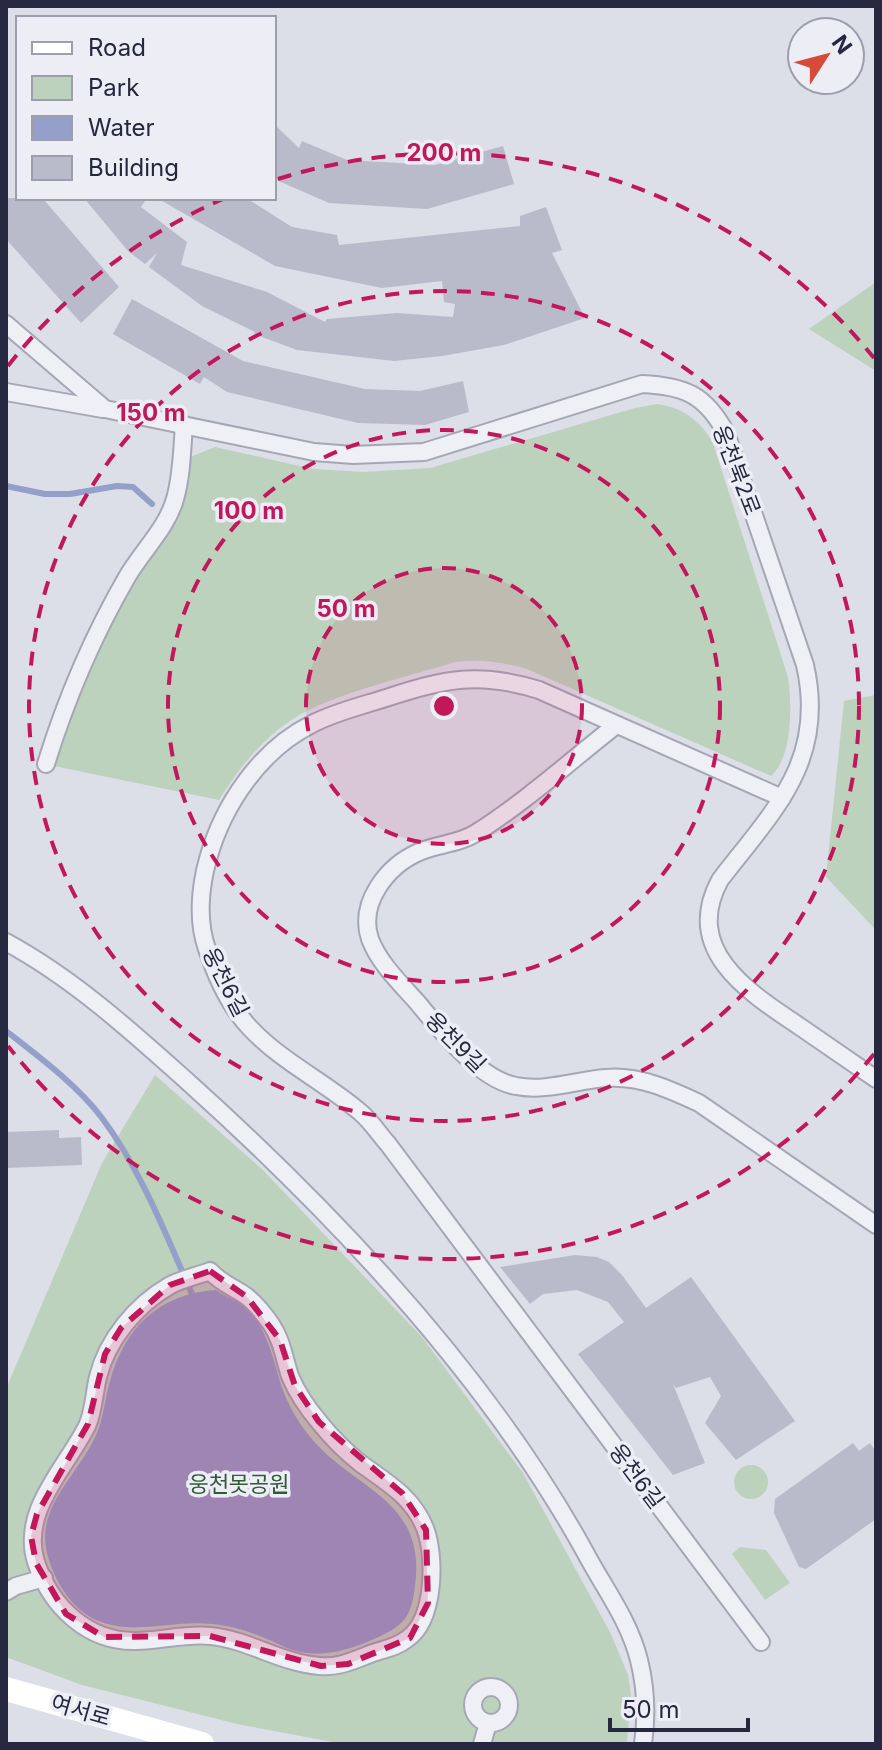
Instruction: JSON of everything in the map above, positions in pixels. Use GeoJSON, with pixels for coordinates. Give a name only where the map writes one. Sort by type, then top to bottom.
{"type":"FeatureCollection","features":[{"type":"Feature","properties":{"kind":"street","name":"웅천북2로"},"geometry":{"type":"LineString","coordinates":[[6,324],[105,409],[314,452],[389,455],[424,452],[642,384],[665,385],[690,392],[708,405],[726,433],[808,679],[809,724],[798,771],[712,894],[708,912],[711,935],[726,967],[754,996],[876,1079]]}},
{"type":"Feature","properties":{"kind":"street"},"geometry":{"type":"LineString","coordinates":[[6,392],[105,409]]}},
{"type":"Feature","properties":{"kind":"street"},"geometry":{"type":"LineString","coordinates":[[46,764],[86,657],[127,576],[168,517],[175,498],[184,425]]}},
{"type":"Feature","properties":{"kind":"street","name":"웅천6길"},"geometry":{"type":"LineString","coordinates":[[761,1642],[363,1114],[278,1053],[249,1028],[234,1007],[206,946],[201,906],[204,875],[213,842],[228,808],[268,756],[286,739],[333,715],[458,678],[508,681],[539,690],[782,798]]}},
{"type":"Feature","properties":{"kind":"street","name":"웅천9길"},"geometry":{"type":"LineString","coordinates":[[615,726],[475,834],[460,841],[432,846],[401,860],[382,880],[370,905],[368,929],[371,941],[382,961],[424,1010],[485,1073],[517,1086],[541,1088],[611,1077],[667,1088],[699,1103],[876,1225]]}},
{"type":"Feature","properties":{"kind":"street"},"geometry":{"type":"LineString","coordinates":[[6,942],[114,1016],[205,1098],[355,1246],[448,1352],[558,1506],[619,1610],[635,1648],[643,1685],[647,1711],[643,1744]]}},
{"type":"Feature","properties":{"kind":"street"},"geometry":{"type":"LineString","coordinates":[[210,1271],[219,1282],[247,1297],[271,1323],[295,1386],[319,1422],[341,1447],[402,1493],[417,1512],[431,1551],[428,1603],[422,1623],[410,1638],[348,1664],[321,1666],[294,1662],[247,1643],[210,1636],[140,1641],[104,1637],[66,1614],[44,1578],[36,1563],[31,1536],[48,1492],[88,1424],[105,1354],[121,1328],[144,1305],[170,1285],[210,1271]]}},
{"type":"Feature","properties":{"kind":"street"},"geometry":{"type":"LineString","coordinates":[[6,1592],[44,1578]]}},
{"type":"Feature","properties":{"kind":"street","name":"여서로"},"geometry":{"type":"LineString","coordinates":[[6,1689],[202,1744]]}},
{"type":"Feature","properties":{"kind":"street"},"geometry":{"type":"LineString","coordinates":[[482,1744],[488,1723]]}},
{"type":"Feature","properties":{"kind":"highlighted area"},"geometry":{"type":"Polygon","coordinates":[[[210,1271],[247,1297],[280,1340],[295,1386],[319,1422],[402,1493],[426,1530],[428,1603],[410,1638],[348,1664],[321,1666],[210,1636],[104,1637],[66,1614],[36,1563],[31,1536],[37,1514],[88,1424],[105,1354],[121,1328],[170,1285],[210,1271]]]}},
{"type":"Feature","properties":{"kind":"green space"},"geometry":{"type":"Polygon","coordinates":[[[876,282],[876,371],[809,329],[876,282]]]}},
{"type":"Feature","properties":{"kind":"green space"},"geometry":{"type":"Polygon","coordinates":[[[657,404],[690,416],[713,443],[788,677],[790,715],[787,743],[784,756],[771,776],[527,669],[473,661],[455,662],[371,686],[329,701],[293,719],[261,745],[219,800],[54,766],[86,679],[114,616],[131,583],[178,513],[185,490],[188,458],[215,447],[313,469],[364,472],[430,468],[657,404]]]}},
{"type":"Feature","properties":{"kind":"green space"},"geometry":{"type":"Polygon","coordinates":[[[876,695],[876,930],[826,877],[844,701],[876,695]]]}},
{"type":"Feature","properties":{"kind":"green space","name":"웅천못공원"},"geometry":{"type":"Polygon","coordinates":[[[155,1075],[262,1169],[422,1337],[523,1473],[611,1634],[628,1675],[631,1695],[627,1744],[343,1744],[237,1724],[82,1685],[6,1657],[6,1389],[102,1163],[155,1075]]]}},
{"type":"Feature","properties":{"kind":"green space"},"geometry":{"type":"Polygon","coordinates":[[[751,1465],[763,1470],[768,1482],[763,1494],[751,1499],[739,1494],[734,1482],[739,1470],[751,1465]]]}},
{"type":"Feature","properties":{"kind":"green space"},"geometry":{"type":"Polygon","coordinates":[[[740,1547],[766,1550],[790,1583],[765,1600],[732,1554],[740,1547]]]}},
{"type":"Feature","properties":{"kind":"water"},"geometry":{"type":"Polygon","coordinates":[[[216,1290],[247,1309],[260,1326],[286,1398],[307,1433],[324,1452],[382,1497],[409,1532],[416,1556],[411,1606],[404,1620],[384,1634],[342,1650],[320,1654],[298,1652],[222,1625],[194,1623],[122,1627],[89,1616],[66,1595],[57,1579],[45,1544],[46,1526],[58,1495],[97,1433],[110,1381],[125,1345],[147,1317],[161,1306],[178,1298],[216,1290]]]}},
{"type":"Feature","properties":{"kind":"building"},"geometry":{"type":"Polygon","coordinates":[[[276,126],[299,148],[302,141],[347,160],[435,165],[503,146],[514,184],[427,209],[329,203],[276,180],[276,126]]]}},
{"type":"Feature","properties":{"kind":"building"},"geometry":{"type":"Polygon","coordinates":[[[6,198],[44,200],[119,287],[81,323],[6,239],[6,198]]]}},
{"type":"Feature","properties":{"kind":"building"},"geometry":{"type":"Polygon","coordinates":[[[86,200],[146,200],[141,207],[187,242],[181,265],[267,292],[325,322],[327,319],[397,313],[453,317],[455,304],[444,302],[442,281],[382,288],[275,266],[160,200],[249,200],[292,227],[337,235],[339,245],[520,226],[520,216],[546,207],[562,250],[552,253],[585,318],[504,345],[442,356],[394,361],[297,350],[254,334],[202,306],[149,267],[157,253],[145,264],[128,251],[86,200]]]}},
{"type":"Feature","properties":{"kind":"building"},"geometry":{"type":"Polygon","coordinates":[[[132,299],[243,361],[365,389],[420,391],[463,381],[469,412],[425,425],[358,423],[227,392],[204,377],[200,384],[113,334],[132,299]]]}},
{"type":"Feature","properties":{"kind":"building"},"geometry":{"type":"Polygon","coordinates":[[[59,1130],[59,1138],[81,1137],[82,1165],[6,1168],[6,1132],[59,1130]]]}},
{"type":"Feature","properties":{"kind":"building"},"geometry":{"type":"Polygon","coordinates":[[[575,1255],[597,1257],[609,1262],[646,1308],[691,1277],[795,1421],[736,1460],[705,1423],[721,1396],[710,1377],[676,1388],[673,1384],[705,1463],[673,1475],[578,1354],[624,1322],[608,1302],[577,1290],[543,1294],[530,1304],[500,1267],[575,1255]]]}},
{"type":"Feature","properties":{"kind":"building"},"geometry":{"type":"Polygon","coordinates":[[[853,1443],[859,1451],[870,1443],[876,1452],[876,1519],[806,1569],[799,1567],[774,1513],[775,1499],[853,1443]]]}},
{"type":"Feature","properties":{"kind":"waterway"},"geometry":{"type":"LineString","coordinates":[[6,486],[45,494],[133,487],[152,504]]}},
{"type":"Feature","properties":{"kind":"waterway"},"geometry":{"type":"LineString","coordinates":[[6,1031],[69,1083],[102,1118],[141,1181],[192,1294]]}}]}
